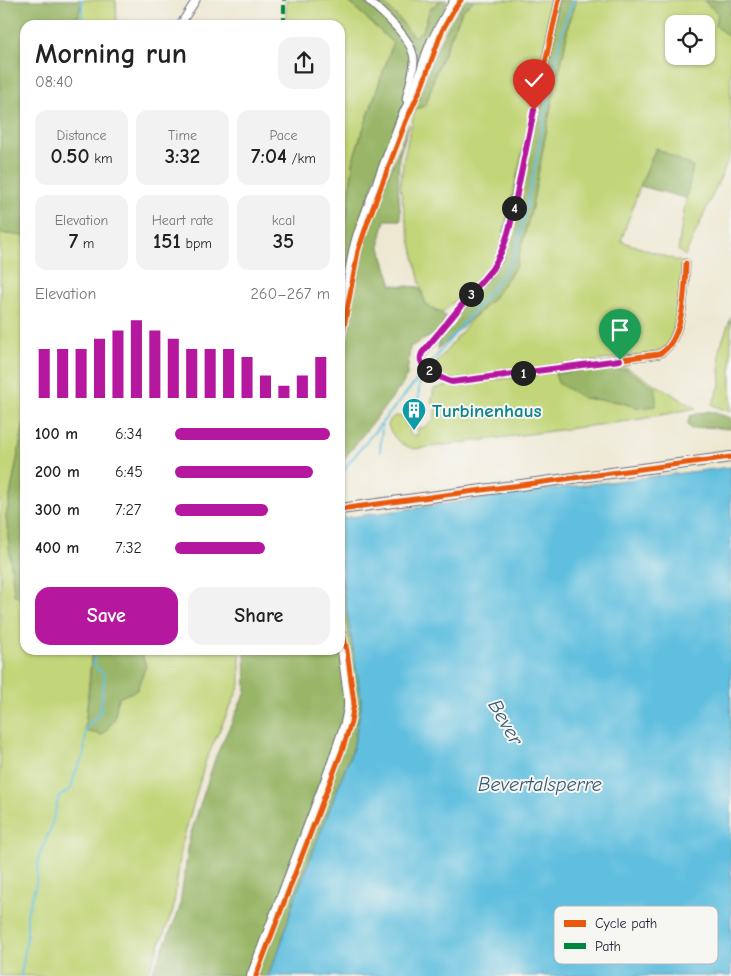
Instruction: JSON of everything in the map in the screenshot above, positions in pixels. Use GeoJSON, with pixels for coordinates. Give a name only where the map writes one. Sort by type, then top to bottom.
{"type":"FeatureCollection","features":[{"type":"Feature","properties":{"kind":"street"},"geometry":{"type":"LineString","coordinates":[[183,20],[196,0]]}},
{"type":"Feature","properties":{"kind":"street"},"geometry":{"type":"LineString","coordinates":[[368,0],[392,22],[411,49],[414,60],[406,99],[409,103]]}},
{"type":"Feature","properties":{"kind":"street"},"geometry":{"type":"LineString","coordinates":[[345,300],[358,236],[404,114],[415,93],[432,42],[456,0]]}},
{"type":"Feature","properties":{"kind":"street"},"geometry":{"type":"LineString","coordinates":[[559,0],[506,240],[492,269],[422,353],[420,360],[442,379],[452,382],[659,354],[670,344],[679,325],[685,289],[686,263]]}},
{"type":"Feature","properties":{"kind":"street"},"geometry":{"type":"LineString","coordinates":[[345,508],[731,457]]}},
{"type":"Feature","properties":{"kind":"street"},"geometry":{"type":"LineString","coordinates":[[252,976],[332,765],[349,714],[349,696],[344,655]]}},
{"type":"Feature","properties":{"kind":"green space"},"geometry":{"type":"Polygon","coordinates":[[[0,0],[82,0],[79,20],[20,20],[20,235],[0,233],[0,0]]]}},
{"type":"Feature","properties":{"kind":"green space"},"geometry":{"type":"Polygon","coordinates":[[[82,0],[116,0],[117,20],[79,20],[82,0]]]}},
{"type":"Feature","properties":{"kind":"green space"},"geometry":{"type":"Polygon","coordinates":[[[286,0],[347,0],[393,43],[354,156],[345,221],[345,20],[286,20],[286,0]]]}},
{"type":"Feature","properties":{"kind":"green space"},"geometry":{"type":"Polygon","coordinates":[[[347,0],[363,0],[391,23],[405,41],[412,61],[403,106],[381,161],[360,222],[345,284],[345,221],[354,156],[393,43],[347,0]]]}},
{"type":"Feature","properties":{"kind":"green space"},"geometry":{"type":"Polygon","coordinates":[[[373,0],[384,4],[390,9],[414,37],[423,30],[430,9],[441,0],[447,0],[446,6],[429,39],[412,89],[415,50],[373,0]]]}},
{"type":"Feature","properties":{"kind":"green space"},"geometry":{"type":"Polygon","coordinates":[[[377,0],[441,0],[430,9],[423,30],[414,37],[388,8],[377,0]]]}},
{"type":"Feature","properties":{"kind":"green space"},"geometry":{"type":"Polygon","coordinates":[[[466,0],[474,0],[462,11],[435,74],[426,105],[416,109],[414,107],[439,45],[451,21],[466,0]]]}},
{"type":"Feature","properties":{"kind":"green space"},"geometry":{"type":"Polygon","coordinates":[[[474,0],[558,0],[502,239],[496,257],[489,267],[442,313],[427,305],[424,301],[400,186],[404,157],[415,110],[426,105],[435,74],[462,11],[474,0]]]}},
{"type":"Feature","properties":{"kind":"green space"},"geometry":{"type":"Polygon","coordinates":[[[559,0],[577,0],[568,26],[532,207],[516,267],[490,302],[438,349],[440,331],[410,347],[407,376],[402,385],[345,458],[345,337],[353,293],[363,246],[374,211],[409,124],[399,157],[398,187],[401,220],[385,220],[380,240],[380,248],[392,285],[419,287],[427,305],[446,316],[441,329],[499,259],[559,0]]]}},
{"type":"Feature","properties":{"kind":"green space"},"geometry":{"type":"Polygon","coordinates":[[[577,0],[706,0],[705,2],[718,13],[715,25],[731,39],[731,154],[685,256],[678,250],[693,167],[656,148],[640,186],[621,241],[684,263],[678,319],[667,346],[655,353],[455,380],[443,377],[435,371],[437,362],[469,323],[490,302],[516,267],[532,207],[551,106],[568,26],[577,0]]]}},
{"type":"Feature","properties":{"kind":"green space"},"geometry":{"type":"Polygon","coordinates":[[[706,0],[731,0],[731,39],[715,25],[718,13],[705,2],[706,0]]]}},
{"type":"Feature","properties":{"kind":"green space"},"geometry":{"type":"Polygon","coordinates":[[[656,148],[693,167],[686,198],[640,186],[656,148]]]}},
{"type":"Feature","properties":{"kind":"green space"},"geometry":{"type":"Polygon","coordinates":[[[0,233],[20,235],[20,444],[6,517],[20,594],[20,655],[92,655],[85,730],[114,721],[118,698],[146,666],[142,655],[240,655],[240,685],[206,760],[182,844],[173,910],[147,976],[0,976],[0,233]]]}},
{"type":"Feature","properties":{"kind":"green space"},"geometry":{"type":"Polygon","coordinates":[[[731,317],[731,412],[712,405],[721,383],[719,350],[731,317]]]}},
{"type":"Feature","properties":{"kind":"green space"},"geometry":{"type":"Polygon","coordinates":[[[611,364],[614,368],[624,366],[696,408],[636,420],[415,449],[398,441],[388,426],[394,416],[406,417],[407,426],[410,428],[410,435],[417,436],[418,428],[424,427],[434,420],[436,405],[431,403],[434,389],[449,385],[611,364]],[[604,367],[583,398],[619,402],[640,408],[614,370],[604,367]]]}},
{"type":"Feature","properties":{"kind":"green space"},"geometry":{"type":"Polygon","coordinates":[[[604,367],[614,370],[625,369],[656,388],[656,406],[640,408],[619,402],[583,398],[558,383],[555,374],[604,367]]]}},
{"type":"Feature","properties":{"kind":"green space"},"geometry":{"type":"Polygon","coordinates":[[[709,411],[731,418],[731,429],[706,427],[691,429],[687,425],[690,416],[709,411]]]}},
{"type":"Feature","properties":{"kind":"green space"},"geometry":{"type":"Polygon","coordinates":[[[20,444],[20,598],[14,595],[6,517],[20,444]]]}},
{"type":"Feature","properties":{"kind":"green space"},"geometry":{"type":"Polygon","coordinates":[[[345,595],[361,699],[353,749],[294,900],[281,944],[268,976],[151,976],[179,911],[190,836],[216,756],[246,691],[245,655],[345,655],[345,595]]]}},
{"type":"Feature","properties":{"kind":"green space"},"geometry":{"type":"Polygon","coordinates":[[[92,655],[142,655],[146,666],[137,690],[118,698],[114,721],[102,735],[85,731],[92,655]]]}},
{"type":"Feature","properties":{"kind":"water","name":"Bevertalsperre"},"geometry":{"type":"Polygon","coordinates":[[[731,467],[731,976],[268,976],[281,944],[294,900],[353,749],[361,707],[345,600],[345,518],[731,467]]]}},
{"type":"Feature","properties":{"kind":"waterway"},"geometry":{"type":"LineString","coordinates":[[80,20],[82,16],[82,0]]}},
{"type":"Feature","properties":{"kind":"waterway","name":"Bever"},"geometry":{"type":"LineString","coordinates":[[345,470],[510,264],[516,251],[534,172],[556,58],[565,21],[574,0]]}},
{"type":"Feature","properties":{"kind":"waterway","name":"Bever"},"geometry":{"type":"LineString","coordinates":[[418,404],[420,376]]}},
{"type":"Feature","properties":{"kind":"waterway"},"geometry":{"type":"LineString","coordinates":[[380,424],[382,426],[380,452]]}},
{"type":"Feature","properties":{"kind":"waterway"},"geometry":{"type":"LineString","coordinates":[[21,976],[27,936],[27,914],[36,884],[39,857],[50,830],[59,797],[71,789],[75,773],[84,755],[86,728],[100,712],[105,676],[94,665],[94,655]]}},
{"type":"Feature","properties":{"kind":"marked path"},"geometry":{"type":"LineString","coordinates":[[284,0],[284,20]]}},
{"type":"Feature","properties":{"kind":"cycle path"},"geometry":{"type":"LineString","coordinates":[[345,321],[358,251],[368,221],[442,31],[461,0]]}},
{"type":"Feature","properties":{"kind":"cycle path"},"geometry":{"type":"LineString","coordinates":[[559,0],[506,240],[499,259],[423,353],[421,361],[430,371],[452,382],[659,354],[667,348],[674,338],[678,327],[684,300],[686,263]]}},
{"type":"Feature","properties":{"kind":"cycle path"},"geometry":{"type":"LineString","coordinates":[[345,508],[731,457]]}},
{"type":"Feature","properties":{"kind":"cycle path"},"geometry":{"type":"LineString","coordinates":[[256,976],[343,748],[351,722],[354,703],[345,642]]}},
{"type":"Feature","properties":{"kind":"place","name":"Turbinenhaus"},"geometry":{"type":"Point","coordinates":[414,431]}},
{"type":"Feature","properties":{"kind":"route"},"geometry":{"type":"LineString","coordinates":[[534,110],[511,221],[498,259],[492,269],[422,353],[421,361],[442,379],[452,382],[620,360]]}}]}
